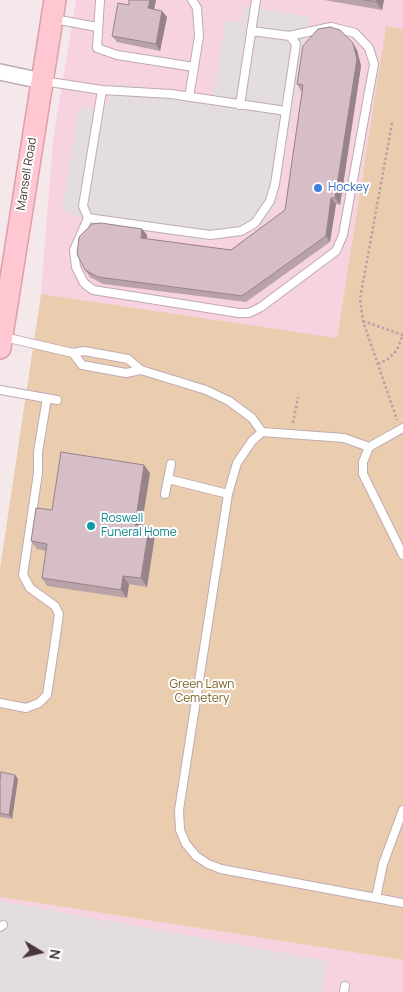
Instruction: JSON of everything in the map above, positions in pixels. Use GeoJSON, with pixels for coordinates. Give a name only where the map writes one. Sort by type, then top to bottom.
{"type":"FeatureCollection","features":[{"type":"Feature","properties":{"kind":"main road","name":"Mansell Road"},"geometry":{"type":"LineString","coordinates":[[1,343],[11,253],[53,9]]}},
{"type":"Feature","properties":{"kind":"street"},"geometry":{"type":"LineString","coordinates":[[0,72],[42,81]]}},
{"type":"Feature","properties":{"kind":"lane"},"geometry":{"type":"LineString","coordinates":[[100,0],[97,48],[118,55],[194,67]]}},
{"type":"Feature","properties":{"kind":"lane"},"geometry":{"type":"LineString","coordinates":[[189,97],[198,36],[197,8],[192,0]]}},
{"type":"Feature","properties":{"kind":"lane"},"geometry":{"type":"LineString","coordinates":[[240,105],[256,0]]}},
{"type":"Feature","properties":{"kind":"lane"},"geometry":{"type":"LineString","coordinates":[[53,9],[97,27]]}},
{"type":"Feature","properties":{"kind":"lane"},"geometry":{"type":"LineString","coordinates":[[102,90],[83,206],[88,218],[74,250],[76,267],[84,283],[93,290],[249,313],[336,251],[343,235],[374,64],[369,48],[355,33],[331,27],[289,36],[251,31]]}},
{"type":"Feature","properties":{"kind":"lane"},"geometry":{"type":"LineString","coordinates":[[88,218],[210,235],[240,231],[255,223],[270,201],[275,184],[296,44],[289,36]]}},
{"type":"Feature","properties":{"kind":"lane"},"geometry":{"type":"LineString","coordinates":[[42,81],[102,90],[171,94],[286,111]]}},
{"type":"Feature","properties":{"kind":"lane"},"geometry":{"type":"LineString","coordinates":[[1,343],[73,353],[84,351],[128,358],[141,370],[218,395],[252,418],[262,432]]}},
{"type":"Feature","properties":{"kind":"lane"},"geometry":{"type":"LineString","coordinates":[[73,353],[82,365],[126,373],[141,370]]}},
{"type":"Feature","properties":{"kind":"lane"},"geometry":{"type":"LineString","coordinates":[[0,390],[58,400]]}},
{"type":"Feature","properties":{"kind":"lane"},"geometry":{"type":"LineString","coordinates":[[0,703],[26,708],[39,703],[47,695],[59,614],[55,606],[30,588],[23,575],[47,398]]}},
{"type":"Feature","properties":{"kind":"lane"},"geometry":{"type":"LineString","coordinates":[[402,428],[369,446],[363,462],[363,474],[403,555]]}},
{"type":"Feature","properties":{"kind":"lane"},"geometry":{"type":"LineString","coordinates":[[369,446],[344,438],[262,432],[252,442],[237,463],[228,494],[179,810],[180,830],[186,844],[196,856],[208,864],[221,869],[403,903]]}},
{"type":"Feature","properties":{"kind":"lane"},"geometry":{"type":"LineString","coordinates":[[165,494],[171,464]]}},
{"type":"Feature","properties":{"kind":"lane"},"geometry":{"type":"LineString","coordinates":[[168,479],[228,494]]}},
{"type":"Feature","properties":{"kind":"lane"},"geometry":{"type":"LineString","coordinates":[[376,898],[383,864],[403,810]]}},
{"type":"Feature","properties":{"kind":"path"},"geometry":{"type":"LineString","coordinates":[[392,123],[360,299],[362,321],[402,428]]}},
{"type":"Feature","properties":{"kind":"path"},"geometry":{"type":"LineString","coordinates":[[362,321],[403,335],[397,350],[388,359],[378,364]]}},
{"type":"Feature","properties":{"kind":"path"},"geometry":{"type":"LineString","coordinates":[[291,434],[298,397]]}},
{"type":"Feature","properties":{"kind":"shaded area"},"geometry":{"type":"Polygon","coordinates":[[[76,0],[403,0],[403,29],[386,26],[337,339],[41,294],[53,140],[76,0]]]}},
{"type":"Feature","properties":{"kind":"shaded area"},"geometry":{"type":"Polygon","coordinates":[[[244,6],[310,17],[276,205],[264,224],[239,237],[203,241],[90,222],[62,209],[79,108],[99,106],[109,101],[112,83],[213,97],[226,20],[242,23],[244,6]]]}},
{"type":"Feature","properties":{"kind":"shaded area"},"geometry":{"type":"Polygon","coordinates":[[[0,897],[403,960],[403,992],[0,992],[0,897]]]}},
{"type":"Feature","properties":{"kind":"shaded area"},"geometry":{"type":"Polygon","coordinates":[[[0,901],[328,961],[322,992],[0,992],[0,901]]]}},
{"type":"Feature","properties":{"kind":"green space","name":"Green Lawn Cemetery"},"geometry":{"type":"Polygon","coordinates":[[[386,26],[403,29],[403,960],[0,897],[0,569],[41,294],[337,338],[386,26]]]}},
{"type":"Feature","properties":{"kind":"building"},"geometry":{"type":"Polygon","coordinates":[[[129,0],[150,0],[148,8],[162,11],[156,44],[112,36],[118,3],[129,5],[129,0]]]}},
{"type":"Feature","properties":{"kind":"building"},"geometry":{"type":"Polygon","coordinates":[[[330,27],[340,30],[353,43],[357,59],[335,198],[331,198],[326,236],[242,296],[98,277],[85,270],[77,254],[79,237],[92,224],[101,223],[142,229],[141,238],[231,250],[285,210],[303,85],[297,84],[303,46],[318,29],[330,27]]]}},
{"type":"Feature","properties":{"kind":"building","name":"Roswell Funeral Home"},"geometry":{"type":"Polygon","coordinates":[[[61,452],[144,465],[135,525],[149,527],[141,578],[123,576],[121,590],[42,578],[47,544],[31,541],[36,508],[52,510],[61,452]]]}},
{"type":"Feature","properties":{"kind":"building"},"geometry":{"type":"Polygon","coordinates":[[[1,772],[15,775],[9,815],[0,813],[1,772]]]}},
{"type":"Feature","properties":{"kind":"place","name":"Hockey"},"geometry":{"type":"Point","coordinates":[318,188]}},
{"type":"Feature","properties":{"kind":"place","name":"Roswell Funeral Home"},"geometry":{"type":"Point","coordinates":[91,526]}}]}
